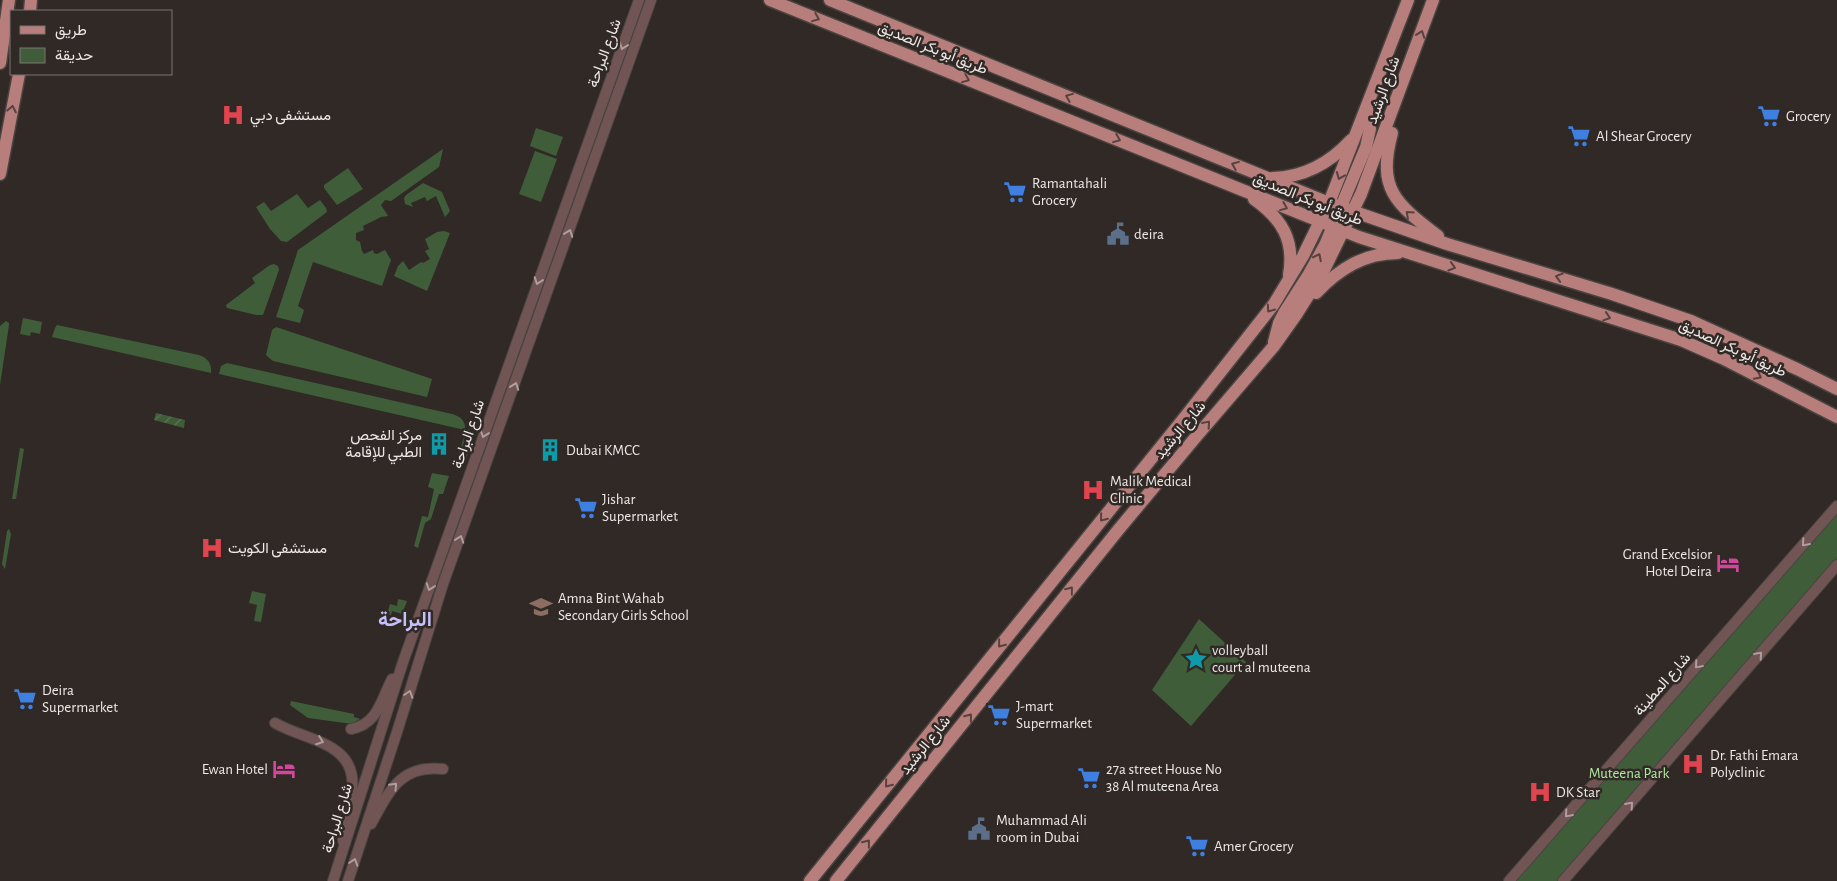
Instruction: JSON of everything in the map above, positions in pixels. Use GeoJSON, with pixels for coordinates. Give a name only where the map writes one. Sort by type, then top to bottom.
{"type":"FeatureCollection","features":[{"type":"Feature","properties":{"kind":"main road"},"geometry":{"type":"LineString","coordinates":[[0,63],[10,0]]}},
{"type":"Feature","properties":{"kind":"main road","name":"طريق أبو بكر الصديق"},"geometry":{"type":"LineString","coordinates":[[770,0],[1332,227],[1406,253],[1681,340],[1724,358],[1837,417]]}},
{"type":"Feature","properties":{"kind":"main road","name":"طريق أبو بكر الصديق"},"geometry":{"type":"LineString","coordinates":[[830,0],[1341,207],[1448,244],[1667,312],[1720,333],[1837,389]]}},
{"type":"Feature","properties":{"kind":"main road","name":"شارع الرشيد"},"geometry":{"type":"LineString","coordinates":[[836,881],[1119,529],[1274,346],[1296,315],[1323,272],[1332,227],[1341,207],[1360,128],[1408,0]]}},
{"type":"Feature","properties":{"kind":"main road","name":"شارع الرشيد"},"geometry":{"type":"LineString","coordinates":[[810,881],[1262,320],[1284,288],[1332,227],[1341,207],[1362,194],[1433,0]]}},
{"type":"Feature","properties":{"kind":"main road"},"geometry":{"type":"LineString","coordinates":[[1408,68],[1386,155],[1387,178],[1390,188],[1403,208],[1448,244]]}},
{"type":"Feature","properties":{"kind":"main road"},"geometry":{"type":"LineString","coordinates":[[0,174],[19,75]]}},
{"type":"Feature","properties":{"kind":"main road"},"geometry":{"type":"LineString","coordinates":[[1341,207],[1369,138],[1370,120],[1367,109]]}},
{"type":"Feature","properties":{"kind":"main road"},"geometry":{"type":"LineString","coordinates":[[1269,179],[1284,178],[1314,169],[1340,152],[1360,128]]}},
{"type":"Feature","properties":{"kind":"main road"},"geometry":{"type":"LineString","coordinates":[[1237,188],[1274,215],[1288,238],[1291,257],[1284,288]]}},
{"type":"Feature","properties":{"kind":"main road"},"geometry":{"type":"LineString","coordinates":[[1274,346],[1277,329],[1284,312],[1309,274],[1332,227]]}},
{"type":"Feature","properties":{"kind":"main road"},"geometry":{"type":"LineString","coordinates":[[1296,315],[1326,283],[1344,268],[1379,255],[1406,253]]}},
{"type":"Feature","properties":{"kind":"main road"},"geometry":{"type":"LineString","coordinates":[[1822,409],[1837,422]]}},
{"type":"Feature","properties":{"kind":"main road"},"geometry":{"type":"LineString","coordinates":[[1119,529],[1184,440],[1187,432],[1185,417]]}},
{"type":"Feature","properties":{"kind":"street","name":"شارع البراحة"},"geometry":{"type":"LineString","coordinates":[[334,881],[403,662],[639,0]]}},
{"type":"Feature","properties":{"kind":"street","name":"شارع البراحة"},"geometry":{"type":"LineString","coordinates":[[348,881],[395,740],[443,584],[652,0]]}},
{"type":"Feature","properties":{"kind":"street"},"geometry":{"type":"LineString","coordinates":[[595,96],[608,86]]}},
{"type":"Feature","properties":{"kind":"street","name":"شارع المطينة"},"geometry":{"type":"LineString","coordinates":[[1509,881],[1836,507]]}},
{"type":"Feature","properties":{"kind":"street"},"geometry":{"type":"LineString","coordinates":[[1563,881],[1835,566]]}},
{"type":"Feature","properties":{"kind":"street"},"geometry":{"type":"LineString","coordinates":[[352,729],[365,724],[376,714],[390,682],[403,662]]}},
{"type":"Feature","properties":{"kind":"street"},"geometry":{"type":"LineString","coordinates":[[276,722],[296,733],[330,745],[348,765],[352,778],[352,791],[343,827],[344,848]]}},
{"type":"Feature","properties":{"kind":"street"},"geometry":{"type":"LineString","coordinates":[[360,842],[387,794],[398,782],[407,775],[421,769],[443,769]]}},
{"type":"Feature","properties":{"kind":"green space"},"geometry":{"type":"Polygon","coordinates":[[[536,128],[563,137],[556,156],[530,146],[536,128]]]}},
{"type":"Feature","properties":{"kind":"green space"},"geometry":{"type":"Polygon","coordinates":[[[443,149],[439,167],[391,201],[385,200],[381,205],[388,216],[381,217],[363,226],[364,230],[356,233],[356,240],[360,242],[364,254],[373,250],[377,254],[385,250],[391,260],[382,286],[313,262],[298,306],[304,310],[300,323],[276,317],[298,250],[443,149]]]}},
{"type":"Feature","properties":{"kind":"green space"},"geometry":{"type":"Polygon","coordinates":[[[535,151],[557,159],[541,202],[519,194],[535,151]]]}},
{"type":"Feature","properties":{"kind":"green space"},"geometry":{"type":"Polygon","coordinates":[[[348,168],[363,189],[337,205],[324,188],[324,185],[348,168]]]}},
{"type":"Feature","properties":{"kind":"green space"},"geometry":{"type":"Polygon","coordinates":[[[423,183],[442,192],[450,211],[445,217],[436,196],[427,201],[425,197],[411,203],[413,207],[405,204],[404,198],[406,195],[423,183]]]}},
{"type":"Feature","properties":{"kind":"green space"},"geometry":{"type":"Polygon","coordinates":[[[297,194],[308,208],[320,200],[327,212],[287,242],[281,241],[270,229],[256,207],[264,202],[271,211],[297,194]]]}},
{"type":"Feature","properties":{"kind":"green space"},"geometry":{"type":"Polygon","coordinates":[[[444,231],[450,233],[427,291],[394,276],[398,266],[403,261],[409,270],[421,262],[423,263],[430,259],[425,251],[429,249],[425,239],[437,232],[444,231]]]}},
{"type":"Feature","properties":{"kind":"green space"},"geometry":{"type":"Polygon","coordinates":[[[274,264],[278,266],[279,270],[263,315],[227,308],[226,305],[255,283],[252,278],[274,264]]]}},
{"type":"Feature","properties":{"kind":"green space"},"geometry":{"type":"Polygon","coordinates":[[[23,318],[42,322],[40,334],[31,332],[30,336],[20,334],[23,318]]]}},
{"type":"Feature","properties":{"kind":"green space"},"geometry":{"type":"Polygon","coordinates":[[[6,321],[9,325],[0,385],[0,326],[6,321]]]}},
{"type":"Feature","properties":{"kind":"green space"},"geometry":{"type":"Polygon","coordinates":[[[57,325],[199,355],[209,362],[211,373],[52,337],[57,325]]]}},
{"type":"Feature","properties":{"kind":"green space"},"geometry":{"type":"Polygon","coordinates":[[[276,327],[432,379],[427,397],[273,361],[266,355],[272,330],[276,327]]]}},
{"type":"Feature","properties":{"kind":"green space"},"geometry":{"type":"Polygon","coordinates":[[[227,363],[452,414],[462,419],[465,424],[465,430],[219,374],[221,366],[227,363]]]}},
{"type":"Feature","properties":{"kind":"green space"},"geometry":{"type":"Polygon","coordinates":[[[156,413],[185,420],[184,428],[154,420],[156,413]]]}},
{"type":"Feature","properties":{"kind":"green space"},"geometry":{"type":"Polygon","coordinates":[[[469,429],[472,433],[471,446],[468,455],[458,466],[456,462],[466,431],[469,429]]]}},
{"type":"Feature","properties":{"kind":"green space"},"geometry":{"type":"Polygon","coordinates":[[[20,448],[24,449],[16,499],[12,499],[20,448]]]}},
{"type":"Feature","properties":{"kind":"green space"},"geometry":{"type":"Polygon","coordinates":[[[432,473],[449,476],[443,494],[439,494],[431,519],[425,523],[418,548],[414,546],[422,516],[428,517],[434,489],[428,487],[432,473]]]}},
{"type":"Feature","properties":{"kind":"green space","name":"Muteena Park"},"geometry":{"type":"Polygon","coordinates":[[[1837,509],[1837,560],[1557,881],[1512,881],[1837,509]]]}},
{"type":"Feature","properties":{"kind":"green space"},"geometry":{"type":"Polygon","coordinates":[[[9,529],[11,534],[5,569],[2,564],[7,531],[9,529]]]}},
{"type":"Feature","properties":{"kind":"green space"},"geometry":{"type":"Polygon","coordinates":[[[252,591],[266,594],[261,622],[254,621],[257,605],[249,603],[252,591]]]}},
{"type":"Feature","properties":{"kind":"green space"},"geometry":{"type":"Polygon","coordinates":[[[398,599],[407,601],[402,614],[392,611],[391,615],[387,614],[390,604],[397,606],[398,599]]]}},
{"type":"Feature","properties":{"kind":"green space"},"geometry":{"type":"Polygon","coordinates":[[[1199,619],[1246,662],[1191,726],[1152,690],[1199,619]]]}},
{"type":"Feature","properties":{"kind":"green space"},"geometry":{"type":"Polygon","coordinates":[[[291,701],[354,714],[354,717],[360,719],[352,724],[308,718],[290,705],[291,701]]]}},
{"type":"Feature","properties":{"kind":"place","name":"مستشفى دبي"},"geometry":{"type":"Point","coordinates":[233,115]}},
{"type":"Feature","properties":{"kind":"place","name":"Grocery"},"geometry":{"type":"Point","coordinates":[1769,116]}},
{"type":"Feature","properties":{"kind":"place","name":"Al Shear Grocery"},"geometry":{"type":"Point","coordinates":[1579,136]}},
{"type":"Feature","properties":{"kind":"place","name":"Ramantahali Grocery"},"geometry":{"type":"Point","coordinates":[1015,192]}},
{"type":"Feature","properties":{"kind":"place","name":"deira"},"geometry":{"type":"Point","coordinates":[1118,234]}},
{"type":"Feature","properties":{"kind":"place","name":"مركز الفحص الطبي للإقامة"},"geometry":{"type":"Point","coordinates":[439,444]}},
{"type":"Feature","properties":{"kind":"place","name":"Dubai KMCC"},"geometry":{"type":"Point","coordinates":[550,450]}},
{"type":"Feature","properties":{"kind":"place","name":"Malik Medical Clinic"},"geometry":{"type":"Point","coordinates":[1093,490]}},
{"type":"Feature","properties":{"kind":"place","name":"Jishar Supermarket"},"geometry":{"type":"Point","coordinates":[586,508]}},
{"type":"Feature","properties":{"kind":"place","name":"مستشفى الكويت"},"geometry":{"type":"Point","coordinates":[212,548]}},
{"type":"Feature","properties":{"kind":"place","name":"Grand Excelsior Hotel Deira"},"geometry":{"type":"Point","coordinates":[1728,563]}},
{"type":"Feature","properties":{"kind":"place","name":"Amna Bint Wahab Secondary Girls School"},"geometry":{"type":"Point","coordinates":[541,607]}},
{"type":"Feature","properties":{"kind":"place","name":"volleyball court al muteena"},"geometry":{"type":"Point","coordinates":[1196,659]}},
{"type":"Feature","properties":{"kind":"place","name":"Deira Supermarket"},"geometry":{"type":"Point","coordinates":[25,699]}},
{"type":"Feature","properties":{"kind":"place","name":"J-mart Supermarket"},"geometry":{"type":"Point","coordinates":[999,715]}},
{"type":"Feature","properties":{"kind":"place","name":"Dr. Fathi Emara Polyclinic"},"geometry":{"type":"Point","coordinates":[1693,764]}},
{"type":"Feature","properties":{"kind":"place","name":"Ewan Hotel"},"geometry":{"type":"Point","coordinates":[284,769]}},
{"type":"Feature","properties":{"kind":"place","name":"27a street House No 38 Al muteena Area"},"geometry":{"type":"Point","coordinates":[1089,778]}},
{"type":"Feature","properties":{"kind":"place","name":"DK Star"},"geometry":{"type":"Point","coordinates":[1540,792]}},
{"type":"Feature","properties":{"kind":"place","name":"Muhammad Ali room in Dubai"},"geometry":{"type":"Point","coordinates":[979,829]}},
{"type":"Feature","properties":{"kind":"place","name":"Amer Grocery"},"geometry":{"type":"Point","coordinates":[1197,846]}},
{"type":"Feature","properties":{"kind":"district","name":"البراحة"},"geometry":{"type":"Point","coordinates":[405,619]}}]}
